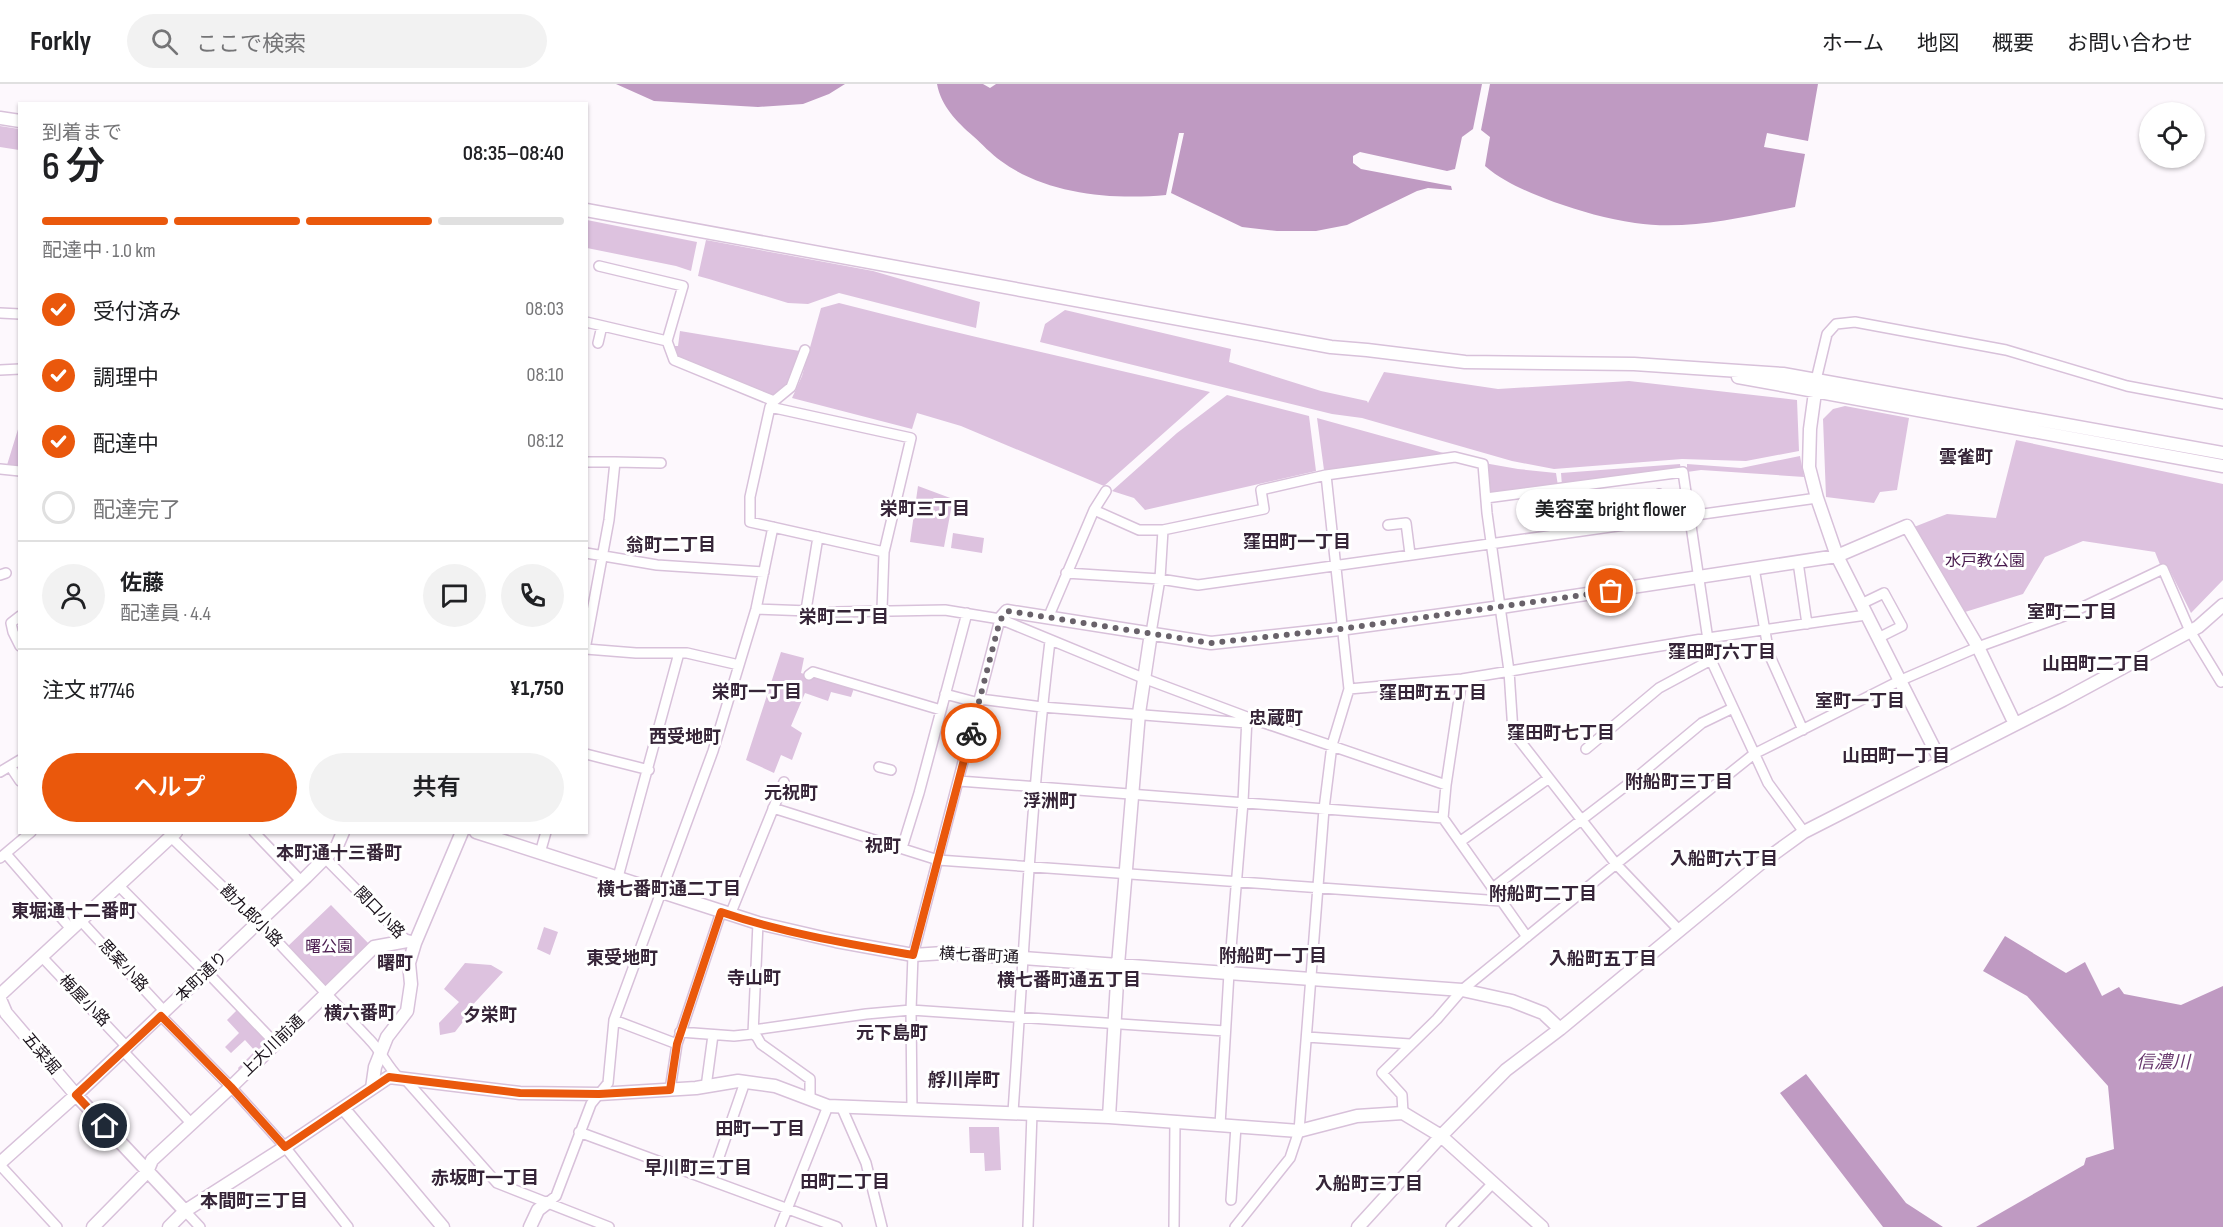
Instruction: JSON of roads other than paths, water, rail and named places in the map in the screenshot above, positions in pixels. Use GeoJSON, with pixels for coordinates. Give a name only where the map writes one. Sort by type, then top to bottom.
{"type":"FeatureCollection","features":[{"type":"Feature","properties":{"kind":"street"},"geometry":{"type":"LineString","coordinates":[[0,118],[18,121]]}},
{"type":"Feature","properties":{"kind":"street"},"geometry":{"type":"LineString","coordinates":[[588,210],[1331,347],[1465,362],[1684,366],[1783,374],[1815,386],[2223,466]]}},
{"type":"Feature","properties":{"kind":"street"},"geometry":{"type":"LineString","coordinates":[[599,266],[683,286],[667,340],[674,360],[772,404],[911,438],[884,552],[882,609]]}},
{"type":"Feature","properties":{"kind":"street"},"geometry":{"type":"LineString","coordinates":[[0,313],[18,314]]}},
{"type":"Feature","properties":{"kind":"street"},"geometry":{"type":"LineString","coordinates":[[588,322],[667,340]]}},
{"type":"Feature","properties":{"kind":"street"},"geometry":{"type":"LineString","coordinates":[[1941,762],[1837,556],[1817,498],[1809,467],[1810,429],[1815,386],[1827,334],[1836,324],[1856,322],[2006,350],[2127,386],[2223,404]]}},
{"type":"Feature","properties":{"kind":"street"},"geometry":{"type":"LineString","coordinates":[[598,343],[602,326]]}},
{"type":"Feature","properties":{"kind":"street"},"geometry":{"type":"LineString","coordinates":[[805,350],[791,387],[772,404],[750,497],[750,522],[884,552]]}},
{"type":"Feature","properties":{"kind":"street"},"geometry":{"type":"LineString","coordinates":[[0,370],[18,369]]}},
{"type":"Feature","properties":{"kind":"street"},"geometry":{"type":"LineString","coordinates":[[1815,386],[2223,453]]}},
{"type":"Feature","properties":{"kind":"street"},"geometry":{"type":"LineString","coordinates":[[1094,510],[1139,530],[1163,530],[1264,509],[1261,489],[1326,475],[1455,457],[1483,464],[1509,671],[1513,732],[1616,864],[1679,930]]}},
{"type":"Feature","properties":{"kind":"street"},"geometry":{"type":"LineString","coordinates":[[588,462],[661,463]]}},
{"type":"Feature","properties":{"kind":"street"},"geometry":{"type":"LineString","coordinates":[[588,638],[603,556],[615,462]]}},
{"type":"Feature","properties":{"kind":"street"},"geometry":{"type":"LineString","coordinates":[[0,469],[18,471]]}},
{"type":"Feature","properties":{"kind":"street"},"geometry":{"type":"LineString","coordinates":[[1486,498],[1683,472],[1711,660],[1768,783],[1804,832]]}},
{"type":"Feature","properties":{"kind":"street"},"geometry":{"type":"LineString","coordinates":[[1235,1227],[1290,1158],[1299,1131],[1324,809],[1332,745],[1349,689],[1326,475]]}},
{"type":"Feature","properties":{"kind":"street"},"geometry":{"type":"LineString","coordinates":[[1048,618],[1094,510],[1106,491]]}},
{"type":"Feature","properties":{"kind":"street"},"geometry":{"type":"LineString","coordinates":[[1659,494],[1662,520]]}},
{"type":"Feature","properties":{"kind":"street"},"geometry":{"type":"LineString","coordinates":[[1066,573],[1160,579],[1198,585],[1817,498]]}},
{"type":"Feature","properties":{"kind":"street"},"geometry":{"type":"LineString","coordinates":[[1388,525],[1406,523],[1410,554]]}},
{"type":"Feature","properties":{"kind":"street"},"geometry":{"type":"LineString","coordinates":[[912,1108],[913,955],[1000,620],[1008,611],[1211,643],[1343,629],[1837,556],[1907,526],[1978,647],[2014,724]]}},
{"type":"Feature","properties":{"kind":"street"},"geometry":{"type":"LineString","coordinates":[[530,1227],[538,1210],[556,1196],[591,1104],[608,1083],[614,1020],[712,753],[756,609],[773,527]]}},
{"type":"Feature","properties":{"kind":"street"},"geometry":{"type":"LineString","coordinates":[[1109,1117],[1118,965],[1139,713],[1160,579],[1163,530]]}},
{"type":"Feature","properties":{"kind":"street"},"geometry":{"type":"LineString","coordinates":[[806,610],[818,537]]}},
{"type":"Feature","properties":{"kind":"street"},"geometry":{"type":"LineString","coordinates":[[588,553],[657,565],[764,572]]}},
{"type":"Feature","properties":{"kind":"street"},"geometry":{"type":"LineString","coordinates":[[1798,562],[1807,624]]}},
{"type":"Feature","properties":{"kind":"street"},"geometry":{"type":"LineString","coordinates":[[1754,568],[1769,654],[1803,730]]}},
{"type":"Feature","properties":{"kind":"street"},"geometry":{"type":"LineString","coordinates":[[1403,1113],[1402,1095],[1382,1073],[1437,1019],[1462,990],[1754,754],[1899,681],[1978,647],[2064,616],[2163,569],[2190,631],[2221,682],[2223,681]]}},
{"type":"Feature","properties":{"kind":"street"},"geometry":{"type":"LineString","coordinates":[[1349,689],[1462,680],[1708,638],[1807,624],[1864,610],[1884,593],[1902,626],[1878,638]]}},
{"type":"Feature","properties":{"kind":"street"},"geometry":{"type":"LineString","coordinates":[[1358,1227],[1441,1136],[1506,1070],[1560,1029],[1761,863],[1804,832],[2062,700],[2198,627],[2223,605]]}},
{"type":"Feature","properties":{"kind":"street"},"geometry":{"type":"LineString","coordinates":[[756,609],[836,612],[882,609],[945,610],[1000,620],[1246,720],[1332,745],[1446,785]]}},
{"type":"Feature","properties":{"kind":"street"},"geometry":{"type":"LineString","coordinates":[[902,848],[967,613]]}},
{"type":"Feature","properties":{"kind":"street"},"geometry":{"type":"LineString","coordinates":[[18,618],[11,623],[12,632],[18,642]]}},
{"type":"Feature","properties":{"kind":"street"},"geometry":{"type":"LineString","coordinates":[[1013,1112],[1042,706],[1050,641]]}},
{"type":"Feature","properties":{"kind":"street"},"geometry":{"type":"LineString","coordinates":[[588,649],[636,653],[687,653],[739,665]]}},
{"type":"Feature","properties":{"kind":"street"},"geometry":{"type":"LineString","coordinates":[[618,878],[679,653]]}},
{"type":"Feature","properties":{"kind":"street"},"geometry":{"type":"LineString","coordinates":[[1586,749],[1659,688],[1711,660]]}},
{"type":"Feature","properties":{"kind":"street"},"geometry":{"type":"LineString","coordinates":[[809,675],[813,672],[941,710]]}},
{"type":"Feature","properties":{"kind":"street"},"geometry":{"type":"LineString","coordinates":[[1462,680],[1443,818],[1494,887],[1501,901],[1527,937]]}},
{"type":"Feature","properties":{"kind":"street"},"geometry":{"type":"LineString","coordinates":[[945,694],[980,701],[1246,720]]}},
{"type":"Feature","properties":{"kind":"street"},"geometry":{"type":"LineString","coordinates":[[1494,887],[1636,778],[1702,723],[1733,708]]}},
{"type":"Feature","properties":{"kind":"street"},"geometry":{"type":"LineString","coordinates":[[1220,1125],[1229,973],[1243,802],[1246,720]]}},
{"type":"Feature","properties":{"kind":"street"},"geometry":{"type":"LineString","coordinates":[[588,755],[649,770]]}},
{"type":"Feature","properties":{"kind":"street"},"geometry":{"type":"LineString","coordinates":[[0,772],[18,761]]}},
{"type":"Feature","properties":{"kind":"street"},"geometry":{"type":"LineString","coordinates":[[10,766],[18,778]]}},
{"type":"Feature","properties":{"kind":"street"},"geometry":{"type":"LineString","coordinates":[[879,767],[891,770]]}},
{"type":"Feature","properties":{"kind":"street"},"geometry":{"type":"LineString","coordinates":[[1461,841],[1549,778]]}},
{"type":"Feature","properties":{"kind":"street"},"geometry":{"type":"LineString","coordinates":[[670,1090],[680,1032],[725,913],[784,782]]}},
{"type":"Feature","properties":{"kind":"street"},"geometry":{"type":"LineString","coordinates":[[959,782],[1443,818]]}},
{"type":"Feature","properties":{"kind":"street"},"geometry":{"type":"LineString","coordinates":[[773,808],[938,860],[1501,901]]}},
{"type":"Feature","properties":{"kind":"street"},"geometry":{"type":"LineString","coordinates":[[3,856],[29,834]]}},
{"type":"Feature","properties":{"kind":"street"},"geometry":{"type":"LineString","coordinates":[[256,834],[301,881]]}},
{"type":"Feature","properties":{"kind":"street","name":"本町通り"},"geometry":{"type":"LineString","coordinates":[[0,1164],[259,922],[337,846],[342,834]]}},
{"type":"Feature","properties":{"kind":"street"},"geometry":{"type":"LineString","coordinates":[[372,1088],[375,1068],[387,1037],[407,1011],[411,984],[409,963],[411,942],[461,834]]}},
{"type":"Feature","properties":{"kind":"street","name":"横七番町通"},"geometry":{"type":"LineString","coordinates":[[482,834],[758,923],[836,941],[913,955],[944,953],[1023,958],[1462,990],[1512,1001],[1543,1013],[1560,1029]]}},
{"type":"Feature","properties":{"kind":"street"},"geometry":{"type":"LineString","coordinates":[[540,853],[545,834]]}},
{"type":"Feature","properties":{"kind":"street"},"geometry":{"type":"LineString","coordinates":[[0,997],[173,835]]}},
{"type":"Feature","properties":{"kind":"street","name":"勘九郎小路"},"geometry":{"type":"LineString","coordinates":[[173,835],[327,994],[381,1052],[390,1068],[402,1078],[497,1183],[609,1227]]}},
{"type":"Feature","properties":{"kind":"street","name":"思案小路"},"geometry":{"type":"LineString","coordinates":[[3,856],[77,925],[231,1087],[285,1147],[348,1227]]}},
{"type":"Feature","properties":{"kind":"street","name":"関口小路"},"geometry":{"type":"LineString","coordinates":[[325,858],[411,942]]}},
{"type":"Feature","properties":{"kind":"street"},"geometry":{"type":"LineString","coordinates":[[118,886],[276,1044]]}},
{"type":"Feature","properties":{"kind":"street"},"geometry":{"type":"LineString","coordinates":[[758,923],[753,1032],[761,1044],[810,1080],[810,1099]]}},
{"type":"Feature","properties":{"kind":"street","name":"上大川前通"},"geometry":{"type":"LineString","coordinates":[[93,1227],[147,1172],[152,1160],[276,1044],[374,947],[411,942]]}},
{"type":"Feature","properties":{"kind":"street","name":"梅屋小路"},"geometry":{"type":"LineString","coordinates":[[42,957],[191,1123]]}},
{"type":"Feature","properties":{"kind":"street","name":"五菜堀"},"geometry":{"type":"LineString","coordinates":[[0,997],[6,1013],[76,1095],[185,1211]]}},
{"type":"Feature","properties":{"kind":"street"},"geometry":{"type":"LineString","coordinates":[[680,1032],[713,1035],[753,1032],[866,1014],[911,1010],[1225,1031]]}},
{"type":"Feature","properties":{"kind":"street"},"geometry":{"type":"LineString","coordinates":[[614,1020],[677,1044]]}},
{"type":"Feature","properties":{"kind":"street"},"geometry":{"type":"LineString","coordinates":[[706,1087],[713,1035]]}},
{"type":"Feature","properties":{"kind":"street"},"geometry":{"type":"LineString","coordinates":[[1307,1037],[1410,1044]]}},
{"type":"Feature","properties":{"kind":"street"},"geometry":{"type":"LineString","coordinates":[[169,1227],[185,1211],[389,1077],[520,1093],[599,1094],[706,1087],[738,1081],[776,1086],[834,1106],[1109,1117],[1299,1131],[1357,1116],[1403,1113],[1441,1136],[1542,1227]]}},
{"type":"Feature","properties":{"kind":"street"},"geometry":{"type":"LineString","coordinates":[[711,1180],[745,1082]]}},
{"type":"Feature","properties":{"kind":"street"},"geometry":{"type":"LineString","coordinates":[[780,1227],[786,1209],[834,1106]]}},
{"type":"Feature","properties":{"kind":"street"},"geometry":{"type":"LineString","coordinates":[[834,1106],[866,1163],[882,1227]]}},
{"type":"Feature","properties":{"kind":"street"},"geometry":{"type":"LineString","coordinates":[[343,1108],[443,1227]]}},
{"type":"Feature","properties":{"kind":"street"},"geometry":{"type":"LineString","coordinates":[[1028,1227],[1032,1113]]}},
{"type":"Feature","properties":{"kind":"street"},"geometry":{"type":"LineString","coordinates":[[1174,1227],[1175,1122]]}},
{"type":"Feature","properties":{"kind":"street"},"geometry":{"type":"LineString","coordinates":[[1231,1200],[1236,1126]]}},
{"type":"Feature","properties":{"kind":"street"},"geometry":{"type":"LineString","coordinates":[[579,1132],[837,1227]]}},
{"type":"Feature","properties":{"kind":"street"},"geometry":{"type":"LineString","coordinates":[[0,1164],[57,1227]]}},
{"type":"Feature","properties":{"kind":"street"},"geometry":{"type":"LineString","coordinates":[[1451,1227],[1493,1183]]}},
{"type":"Feature","properties":{"kind":"street"},"geometry":{"type":"LineString","coordinates":[[185,1211],[200,1227]]}},
{"type":"Feature","properties":{"kind":"water"},"geometry":{"type":"Polygon","coordinates":[[[616,84],[845,84],[829,94],[803,104],[758,107],[654,101],[616,84]]]}},
{"type":"Feature","properties":{"kind":"water"},"geometry":{"type":"Polygon","coordinates":[[[937,84],[983,84],[990,88],[996,84],[1482,84],[1473,129],[1462,137],[1455,169],[1447,171],[1360,152],[1353,156],[1353,163],[1361,169],[1451,186],[1452,190],[1428,188],[1417,191],[1347,225],[1316,231],[1277,231],[1242,227],[1171,193],[1184,133],[1179,133],[1166,195],[1101,195],[1058,188],[1019,172],[997,158],[950,113],[937,84]]]}},
{"type":"Feature","properties":{"kind":"water"},"geometry":{"type":"Polygon","coordinates":[[[1490,84],[1818,84],[1808,141],[1767,133],[1764,147],[1805,154],[1795,207],[1715,222],[1655,225],[1604,217],[1536,195],[1509,183],[1485,166],[1490,137],[1481,130],[1490,84]]]}},
{"type":"Feature","properties":{"kind":"water","name":"信濃川"},"geometry":{"type":"Polygon","coordinates":[[[2005,936],[2066,973],[2085,962],[2102,996],[2119,987],[2124,994],[2181,1005],[2223,986],[2223,1227],[1976,1227],[2084,1165],[2086,1158],[2114,1149],[2108,1086],[2027,996],[1983,971],[2005,936]]]}},
{"type":"Feature","properties":{"kind":"water"},"geometry":{"type":"Polygon","coordinates":[[[1806,1074],[1906,1203],[1943,1227],[1883,1227],[1780,1093],[1806,1074]]]}},
{"type":"Feature","properties":{"kind":"place","name":"美容室 bright flower"},"geometry":{"type":"Point","coordinates":[1611,591]}},
{"type":"Feature","properties":{"kind":"district","name":"雲雀町"},"geometry":{"type":"Point","coordinates":[1966,457]}},
{"type":"Feature","properties":{"kind":"district","name":"栄町三丁目"},"geometry":{"type":"Point","coordinates":[925,509]}},
{"type":"Feature","properties":{"kind":"district","name":"窪田町一丁目"},"geometry":{"type":"Point","coordinates":[1297,542]}},
{"type":"Feature","properties":{"kind":"district","name":"翁町二丁目"},"geometry":{"type":"Point","coordinates":[671,545]}},
{"type":"Feature","properties":{"kind":"district","name":"室町二丁目"},"geometry":{"type":"Point","coordinates":[2072,612]}},
{"type":"Feature","properties":{"kind":"district","name":"栄町二丁目"},"geometry":{"type":"Point","coordinates":[844,617]}},
{"type":"Feature","properties":{"kind":"district","name":"窪田町六丁目"},"geometry":{"type":"Point","coordinates":[1722,652]}},
{"type":"Feature","properties":{"kind":"district","name":"山田町二丁目"},"geometry":{"type":"Point","coordinates":[2096,664]}},
{"type":"Feature","properties":{"kind":"district","name":"栄町一丁目"},"geometry":{"type":"Point","coordinates":[757,692]}},
{"type":"Feature","properties":{"kind":"district","name":"窪田町五丁目"},"geometry":{"type":"Point","coordinates":[1433,693]}},
{"type":"Feature","properties":{"kind":"district","name":"室町一丁目"},"geometry":{"type":"Point","coordinates":[1860,701]}},
{"type":"Feature","properties":{"kind":"district","name":"忠蔵町"},"geometry":{"type":"Point","coordinates":[1276,718]}},
{"type":"Feature","properties":{"kind":"district","name":"窪田町七丁目"},"geometry":{"type":"Point","coordinates":[1561,733]}},
{"type":"Feature","properties":{"kind":"district","name":"西受地町"},"geometry":{"type":"Point","coordinates":[685,737]}},
{"type":"Feature","properties":{"kind":"district","name":"山田町一丁目"},"geometry":{"type":"Point","coordinates":[1896,756]}},
{"type":"Feature","properties":{"kind":"district","name":"附船町三丁目"},"geometry":{"type":"Point","coordinates":[1679,782]}},
{"type":"Feature","properties":{"kind":"district","name":"元祝町"},"geometry":{"type":"Point","coordinates":[791,793]}},
{"type":"Feature","properties":{"kind":"district","name":"浮洲町"},"geometry":{"type":"Point","coordinates":[1050,801]}},
{"type":"Feature","properties":{"kind":"district","name":"祝町"},"geometry":{"type":"Point","coordinates":[883,846]}},
{"type":"Feature","properties":{"kind":"district","name":"本町通十三番町"},"geometry":{"type":"Point","coordinates":[339,853]}},
{"type":"Feature","properties":{"kind":"district","name":"入船町六丁目"},"geometry":{"type":"Point","coordinates":[1724,859]}},
{"type":"Feature","properties":{"kind":"district","name":"横七番町通二丁目"},"geometry":{"type":"Point","coordinates":[669,889]}},
{"type":"Feature","properties":{"kind":"district","name":"附船町二丁目"},"geometry":{"type":"Point","coordinates":[1543,894]}},
{"type":"Feature","properties":{"kind":"district","name":"東堀通十二番町"},"geometry":{"type":"Point","coordinates":[74,911]}},
{"type":"Feature","properties":{"kind":"district","name":"附船町一丁目"},"geometry":{"type":"Point","coordinates":[1273,956]}},
{"type":"Feature","properties":{"kind":"district","name":"東受地町"},"geometry":{"type":"Point","coordinates":[622,958]}},
{"type":"Feature","properties":{"kind":"district","name":"入船町五丁目"},"geometry":{"type":"Point","coordinates":[1603,959]}},
{"type":"Feature","properties":{"kind":"district","name":"曙町"},"geometry":{"type":"Point","coordinates":[395,963]}},
{"type":"Feature","properties":{"kind":"district","name":"寺山町"},"geometry":{"type":"Point","coordinates":[754,978]}},
{"type":"Feature","properties":{"kind":"district","name":"横七番町通五丁目"},"geometry":{"type":"Point","coordinates":[1069,980]}},
{"type":"Feature","properties":{"kind":"district","name":"横六番町"},"geometry":{"type":"Point","coordinates":[360,1013]}},
{"type":"Feature","properties":{"kind":"district","name":"夕栄町"},"geometry":{"type":"Point","coordinates":[490,1015]}},
{"type":"Feature","properties":{"kind":"district","name":"元下島町"},"geometry":{"type":"Point","coordinates":[892,1033]}},
{"type":"Feature","properties":{"kind":"district","name":"艀川岸町"},"geometry":{"type":"Point","coordinates":[964,1080]}},
{"type":"Feature","properties":{"kind":"district","name":"田町一丁目"},"geometry":{"type":"Point","coordinates":[760,1129]}},
{"type":"Feature","properties":{"kind":"district","name":"早川町三丁目"},"geometry":{"type":"Point","coordinates":[698,1168]}},
{"type":"Feature","properties":{"kind":"district","name":"赤坂町一丁目"},"geometry":{"type":"Point","coordinates":[485,1178]}},
{"type":"Feature","properties":{"kind":"district","name":"田町二丁目"},"geometry":{"type":"Point","coordinates":[845,1182]}},
{"type":"Feature","properties":{"kind":"district","name":"入船町三丁目"},"geometry":{"type":"Point","coordinates":[1369,1184]}},
{"type":"Feature","properties":{"kind":"district","name":"本間町三丁目"},"geometry":{"type":"Point","coordinates":[254,1201]}},
{"type":"Feature","properties":{"kind":"park label","name":"水戸教公園"},"geometry":{"type":"Point","coordinates":[1985,561]}},
{"type":"Feature","properties":{"kind":"park label","name":"曙公園"},"geometry":{"type":"Point","coordinates":[329,947]}}]}
